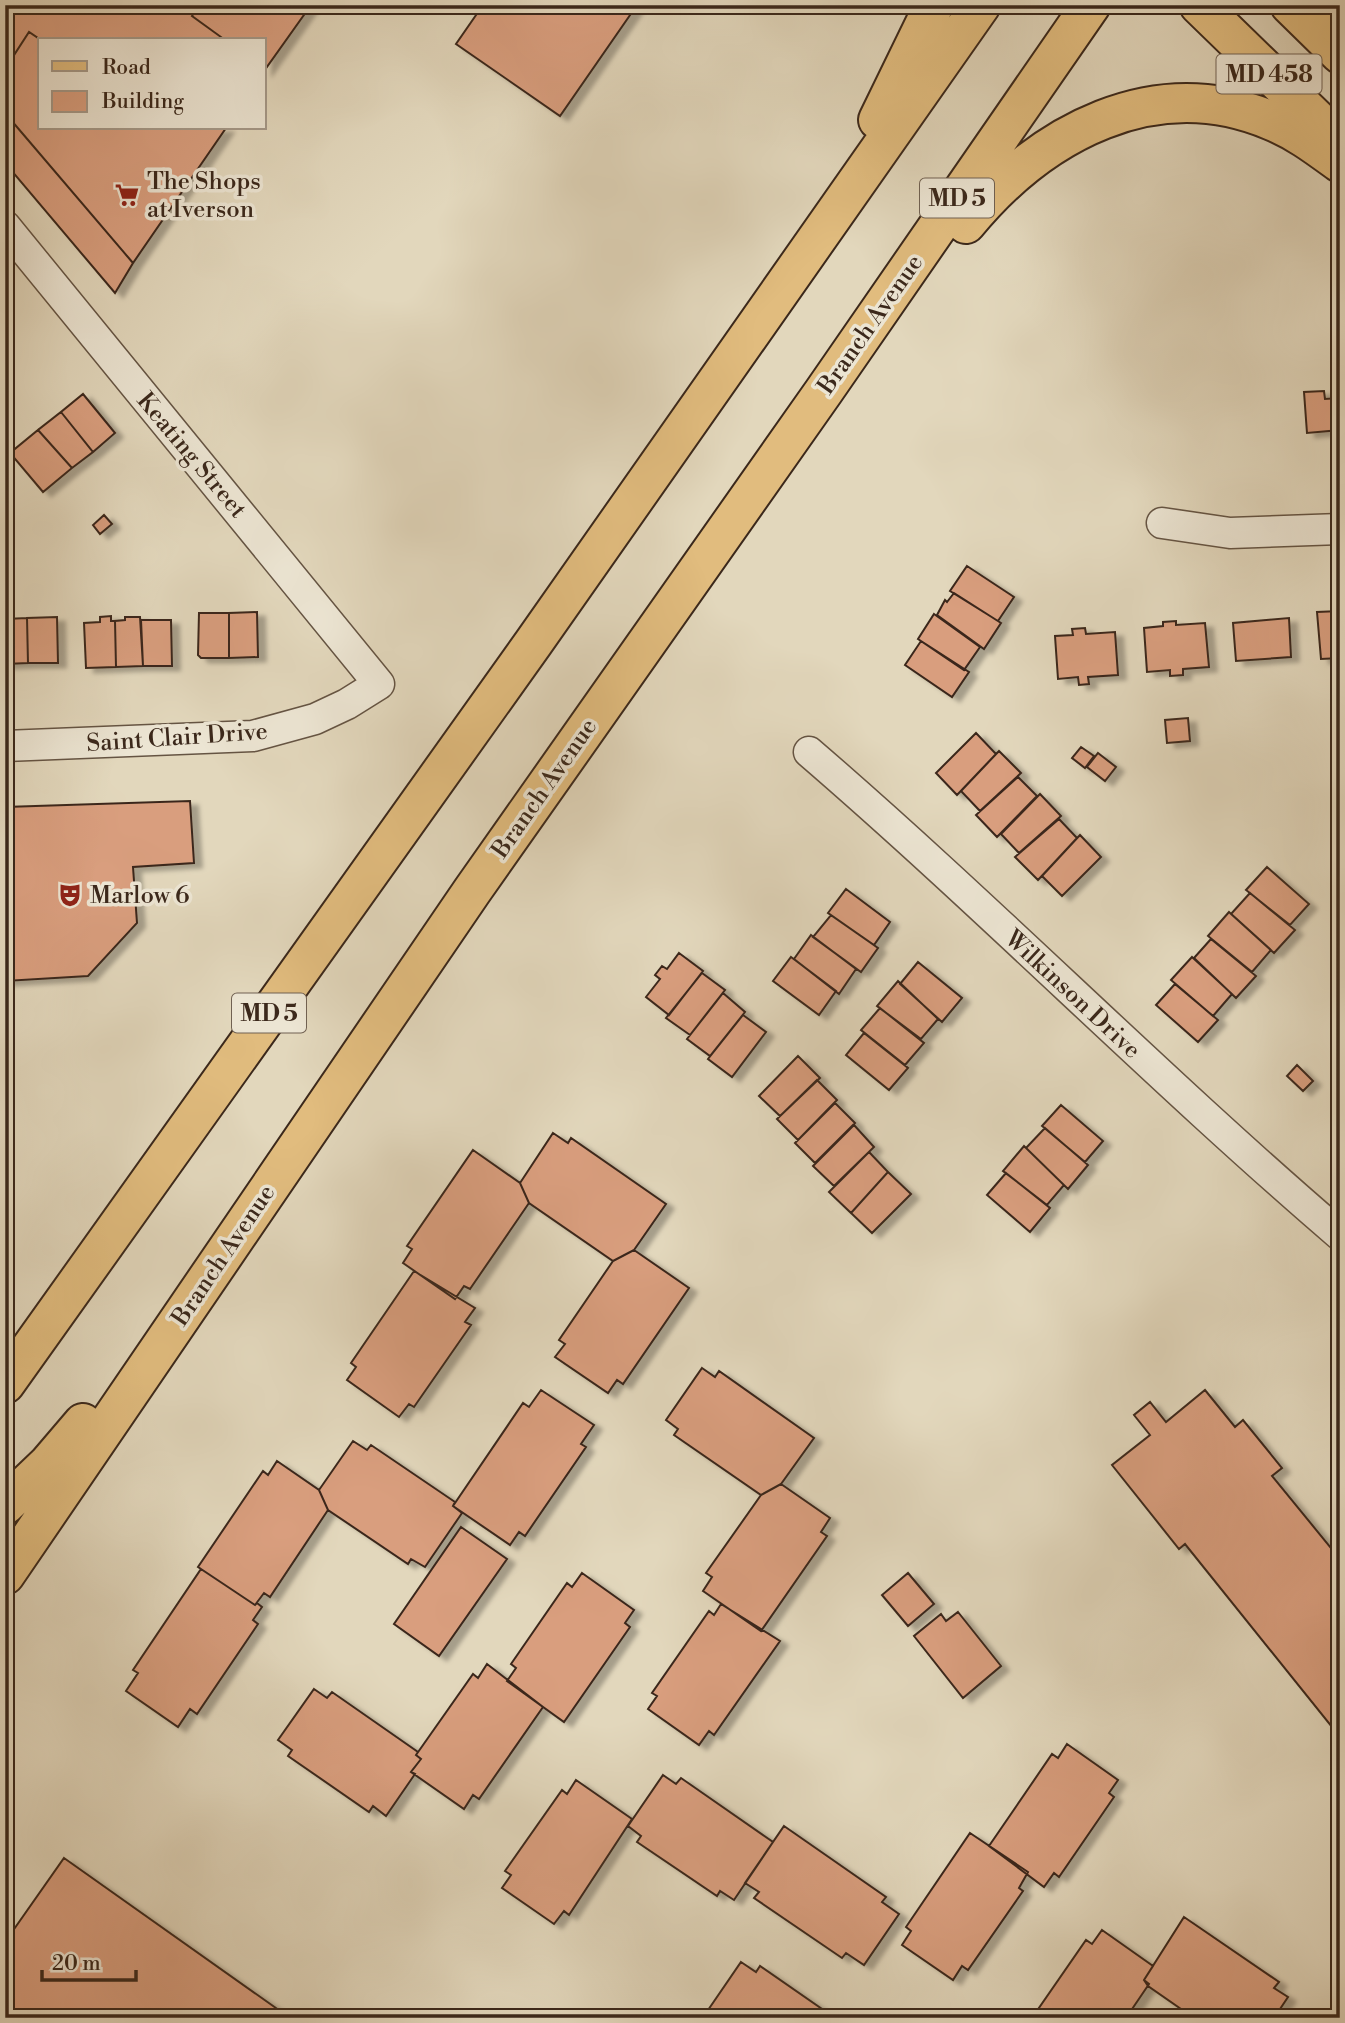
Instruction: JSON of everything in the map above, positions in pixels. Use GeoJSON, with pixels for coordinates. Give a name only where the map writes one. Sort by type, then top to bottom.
{"type":"FeatureCollection","features":[{"type":"Feature","properties":{"kind":"main road"},"geometry":{"type":"LineString","coordinates":[[820,236],[934,5]]}},
{"type":"Feature","properties":{"kind":"main road","name":"MD 5"},"geometry":{"type":"LineString","coordinates":[[5,1384],[981,5]]}},
{"type":"Feature","properties":{"kind":"main road","name":"Branch Avenue"},"geometry":{"type":"LineString","coordinates":[[5,1575],[480,879],[824,391],[1091,5]]}},
{"type":"Feature","properties":{"kind":"main road","name":"MD 458"},"geometry":{"type":"LineString","coordinates":[[1199,5],[1340,142]]}},
{"type":"Feature","properties":{"kind":"main road","name":"MD 458"},"geometry":{"type":"LineString","coordinates":[[1290,5],[1340,54]]}},
{"type":"Feature","properties":{"kind":"main road"},"geometry":{"type":"LineString","coordinates":[[1325,5],[1340,27]]}},
{"type":"Feature","properties":{"kind":"main road"},"geometry":{"type":"LineString","coordinates":[[824,391],[996,188],[1072,132],[1120,112],[1163,103],[1198,103],[1238,109],[1271,120],[1300,135],[1340,163]]}},
{"type":"Feature","properties":{"kind":"main road"},"geometry":{"type":"LineString","coordinates":[[5,1505],[48,1464],[200,1288]]}},
{"type":"Feature","properties":{"kind":"street","name":"Keating Street"},"geometry":{"type":"LineString","coordinates":[[5,226],[379,684]]}},
{"type":"Feature","properties":{"kind":"street"},"geometry":{"type":"LineString","coordinates":[[1162,523],[1230,533],[1340,529]]}},
{"type":"Feature","properties":{"kind":"street","name":"Saint Clair Drive"},"geometry":{"type":"LineString","coordinates":[[5,746],[253,736],[316,719],[379,684]]}},
{"type":"Feature","properties":{"kind":"street","name":"Wilkinson Drive"},"geometry":{"type":"LineString","coordinates":[[809,752],[895,827],[1261,1167],[1340,1235]]}},
{"type":"Feature","properties":{"kind":"building"},"geometry":{"type":"Polygon","coordinates":[[[5,5],[200,5],[192,16],[221,37],[38,38],[29,32],[5,69],[5,5]]]}},
{"type":"Feature","properties":{"kind":"building"},"geometry":{"type":"Polygon","coordinates":[[[200,5],[311,5],[266,68],[266,38],[220,38],[192,16],[200,5]]]}},
{"type":"Feature","properties":{"kind":"building"},"geometry":{"type":"Polygon","coordinates":[[[483,5],[637,5],[560,116],[456,44],[483,5]]]}},
{"type":"Feature","properties":{"kind":"building","name":"The Shops at Iverson"},"geometry":{"type":"Polygon","coordinates":[[[29,32],[38,38],[38,130],[225,130],[133,263],[5,113],[5,69],[29,32]]]}},
{"type":"Feature","properties":{"kind":"building"},"geometry":{"type":"Polygon","coordinates":[[[5,113],[133,263],[115,293],[5,163],[5,113]]]}},
{"type":"Feature","properties":{"kind":"building"},"geometry":{"type":"Polygon","coordinates":[[[1324,391],[1325,399],[1340,398],[1340,430],[1307,433],[1304,392],[1324,391]]]}},
{"type":"Feature","properties":{"kind":"building"},"geometry":{"type":"Polygon","coordinates":[[[83,394],[115,433],[93,452],[61,412],[83,394]]]}},
{"type":"Feature","properties":{"kind":"building"},"geometry":{"type":"Polygon","coordinates":[[[61,412],[93,452],[72,468],[38,430],[61,412]]]}},
{"type":"Feature","properties":{"kind":"building"},"geometry":{"type":"Polygon","coordinates":[[[38,430],[72,468],[43,492],[10,453],[38,430]]]}},
{"type":"Feature","properties":{"kind":"building"},"geometry":{"type":"Polygon","coordinates":[[[104,515],[112,524],[100,534],[93,525],[104,515]]]}},
{"type":"Feature","properties":{"kind":"building"},"geometry":{"type":"Polygon","coordinates":[[[967,566],[1014,597],[998,621],[950,591],[967,566]]]}},
{"type":"Feature","properties":{"kind":"building"},"geometry":{"type":"Polygon","coordinates":[[[954,593],[1001,623],[984,649],[937,615],[945,600],[947,602],[954,593]]]}},
{"type":"Feature","properties":{"kind":"building"},"geometry":{"type":"Polygon","coordinates":[[[1340,611],[1340,658],[1321,659],[1317,612],[1340,611]]]}},
{"type":"Feature","properties":{"kind":"building"},"geometry":{"type":"Polygon","coordinates":[[[257,612],[258,657],[229,658],[229,613],[257,612]]]}},
{"type":"Feature","properties":{"kind":"building"},"geometry":{"type":"Polygon","coordinates":[[[199,613],[229,613],[229,658],[201,658],[198,655],[199,613]]]}},
{"type":"Feature","properties":{"kind":"building"},"geometry":{"type":"Polygon","coordinates":[[[934,614],[980,647],[964,670],[918,639],[934,614]]]}},
{"type":"Feature","properties":{"kind":"building"},"geometry":{"type":"Polygon","coordinates":[[[111,616],[111,621],[115,621],[116,667],[86,668],[84,623],[100,622],[100,617],[111,616]]]}},
{"type":"Feature","properties":{"kind":"building"},"geometry":{"type":"Polygon","coordinates":[[[57,617],[58,663],[28,663],[27,618],[57,617]]]}},
{"type":"Feature","properties":{"kind":"building"},"geometry":{"type":"Polygon","coordinates":[[[125,617],[140,617],[143,666],[116,667],[115,621],[125,620],[125,617]]]}},
{"type":"Feature","properties":{"kind":"building"},"geometry":{"type":"Polygon","coordinates":[[[27,618],[28,663],[5,664],[5,619],[27,618]]]}},
{"type":"Feature","properties":{"kind":"building"},"geometry":{"type":"Polygon","coordinates":[[[1289,618],[1291,657],[1236,661],[1233,623],[1289,618]]]}},
{"type":"Feature","properties":{"kind":"building"},"geometry":{"type":"Polygon","coordinates":[[[141,620],[171,620],[172,666],[143,666],[141,620]]]}},
{"type":"Feature","properties":{"kind":"building"},"geometry":{"type":"Polygon","coordinates":[[[1176,621],[1176,625],[1205,623],[1209,667],[1183,669],[1183,675],[1170,676],[1170,670],[1147,672],[1144,628],[1163,626],[1163,622],[1176,621]]]}},
{"type":"Feature","properties":{"kind":"building"},"geometry":{"type":"Polygon","coordinates":[[[1085,628],[1086,634],[1115,632],[1118,675],[1088,677],[1089,684],[1079,685],[1078,677],[1058,679],[1055,636],[1073,635],[1072,629],[1085,628]]]}},
{"type":"Feature","properties":{"kind":"building"},"geometry":{"type":"Polygon","coordinates":[[[921,641],[969,672],[952,697],[905,665],[921,641]]]}},
{"type":"Feature","properties":{"kind":"building"},"geometry":{"type":"Polygon","coordinates":[[[1188,718],[1190,741],[1167,743],[1165,720],[1188,718]]]}},
{"type":"Feature","properties":{"kind":"building"},"geometry":{"type":"Polygon","coordinates":[[[976,733],[996,754],[957,795],[936,773],[976,733]]]}},
{"type":"Feature","properties":{"kind":"building"},"geometry":{"type":"Polygon","coordinates":[[[1081,747],[1094,756],[1085,768],[1072,758],[1081,747]]]}},
{"type":"Feature","properties":{"kind":"building"},"geometry":{"type":"Polygon","coordinates":[[[999,751],[1021,773],[980,811],[961,791],[999,751]]]}},
{"type":"Feature","properties":{"kind":"building"},"geometry":{"type":"Polygon","coordinates":[[[1098,753],[1116,767],[1105,781],[1087,767],[1098,753]]]}},
{"type":"Feature","properties":{"kind":"building"},"geometry":{"type":"Polygon","coordinates":[[[1018,777],[1037,796],[997,837],[976,815],[1018,777]]]}},
{"type":"Feature","properties":{"kind":"building"},"geometry":{"type":"Polygon","coordinates":[[[1040,794],[1061,816],[1019,853],[1001,834],[1040,794]]]}},
{"type":"Feature","properties":{"kind":"building","name":"Marlow 6"},"geometry":{"type":"Polygon","coordinates":[[[190,801],[194,863],[133,867],[137,923],[88,976],[5,981],[5,807],[190,801]]]}},
{"type":"Feature","properties":{"kind":"building"},"geometry":{"type":"Polygon","coordinates":[[[1059,819],[1077,838],[1038,880],[1015,857],[1059,819]]]}},
{"type":"Feature","properties":{"kind":"building"},"geometry":{"type":"Polygon","coordinates":[[[1080,835],[1101,857],[1062,896],[1042,876],[1080,835]]]}},
{"type":"Feature","properties":{"kind":"building"},"geometry":{"type":"Polygon","coordinates":[[[1267,867],[1309,904],[1290,925],[1246,890],[1267,867]]]}},
{"type":"Feature","properties":{"kind":"building"},"geometry":{"type":"Polygon","coordinates":[[[846,889],[890,922],[874,945],[828,913],[846,889]]]}},
{"type":"Feature","properties":{"kind":"building"},"geometry":{"type":"Polygon","coordinates":[[[1250,893],[1295,930],[1274,953],[1231,914],[1250,893]]]}},
{"type":"Feature","properties":{"kind":"building"},"geometry":{"type":"Polygon","coordinates":[[[1229,912],[1271,950],[1252,972],[1208,936],[1229,912]]]}},
{"type":"Feature","properties":{"kind":"building"},"geometry":{"type":"Polygon","coordinates":[[[831,915],[878,948],[861,972],[813,937],[831,915]]]}},
{"type":"Feature","properties":{"kind":"building"},"geometry":{"type":"Polygon","coordinates":[[[811,935],[856,969],[839,994],[794,959],[811,935]]]}},
{"type":"Feature","properties":{"kind":"building"},"geometry":{"type":"Polygon","coordinates":[[[1211,939],[1256,976],[1236,998],[1194,958],[1211,939]]]}},
{"type":"Feature","properties":{"kind":"building"},"geometry":{"type":"Polygon","coordinates":[[[679,953],[703,971],[669,1015],[646,997],[660,979],[655,975],[662,966],[667,969],[679,953]]]}},
{"type":"Feature","properties":{"kind":"building"},"geometry":{"type":"Polygon","coordinates":[[[791,957],[836,991],[819,1015],[773,981],[791,957]]]}},
{"type":"Feature","properties":{"kind":"building"},"geometry":{"type":"Polygon","coordinates":[[[1192,957],[1232,994],[1213,1016],[1171,980],[1192,957]]]}},
{"type":"Feature","properties":{"kind":"building"},"geometry":{"type":"Polygon","coordinates":[[[918,962],[962,998],[942,1022],[900,984],[918,962]]]}},
{"type":"Feature","properties":{"kind":"building"},"geometry":{"type":"Polygon","coordinates":[[[702,973],[725,990],[690,1035],[666,1018],[702,973]]]}},
{"type":"Feature","properties":{"kind":"building"},"geometry":{"type":"Polygon","coordinates":[[[898,981],[938,1019],[921,1039],[877,1006],[898,981]]]}},
{"type":"Feature","properties":{"kind":"building"},"geometry":{"type":"Polygon","coordinates":[[[1175,984],[1218,1020],[1198,1042],[1156,1005],[1175,984]]]}},
{"type":"Feature","properties":{"kind":"building"},"geometry":{"type":"Polygon","coordinates":[[[723,993],[745,1012],[710,1056],[687,1039],[723,993]]]}},
{"type":"Feature","properties":{"kind":"building"},"geometry":{"type":"Polygon","coordinates":[[[880,1008],[924,1043],[905,1065],[861,1030],[880,1008]]]}},
{"type":"Feature","properties":{"kind":"building"},"geometry":{"type":"Polygon","coordinates":[[[743,1015],[766,1032],[732,1077],[708,1059],[743,1015]]]}},
{"type":"Feature","properties":{"kind":"building"},"geometry":{"type":"Polygon","coordinates":[[[864,1033],[908,1068],[889,1090],[846,1055],[864,1033]]]}},
{"type":"Feature","properties":{"kind":"building"},"geometry":{"type":"Polygon","coordinates":[[[798,1056],[820,1078],[780,1116],[759,1096],[798,1056]]]}},
{"type":"Feature","properties":{"kind":"building"},"geometry":{"type":"Polygon","coordinates":[[[1297,1065],[1313,1081],[1303,1091],[1287,1076],[1297,1065]]]}},
{"type":"Feature","properties":{"kind":"building"},"geometry":{"type":"Polygon","coordinates":[[[817,1080],[837,1100],[798,1140],[777,1119],[817,1080]]]}},
{"type":"Feature","properties":{"kind":"building"},"geometry":{"type":"Polygon","coordinates":[[[835,1103],[855,1123],[815,1163],[795,1143],[835,1103]]]}},
{"type":"Feature","properties":{"kind":"building"},"geometry":{"type":"Polygon","coordinates":[[[1061,1105],[1103,1141],[1085,1162],[1042,1126],[1061,1105]]]}},
{"type":"Feature","properties":{"kind":"building"},"geometry":{"type":"Polygon","coordinates":[[[854,1125],[874,1147],[834,1186],[813,1166],[854,1125]]]}},
{"type":"Feature","properties":{"kind":"building"},"geometry":{"type":"Polygon","coordinates":[[[1045,1128],[1088,1165],[1068,1189],[1026,1148],[1045,1128]]]}},
{"type":"Feature","properties":{"kind":"building"},"geometry":{"type":"Polygon","coordinates":[[[553,1133],[568,1143],[571,1138],[666,1204],[634,1250],[613,1261],[529,1203],[520,1183],[553,1133]]]}},
{"type":"Feature","properties":{"kind":"building"},"geometry":{"type":"Polygon","coordinates":[[[1024,1146],[1064,1185],[1047,1205],[1003,1171],[1024,1146]]]}},
{"type":"Feature","properties":{"kind":"building"},"geometry":{"type":"Polygon","coordinates":[[[473,1150],[520,1183],[529,1203],[470,1289],[464,1286],[455,1299],[403,1263],[412,1249],[407,1246],[473,1150]]]}},
{"type":"Feature","properties":{"kind":"building"},"geometry":{"type":"Polygon","coordinates":[[[869,1152],[888,1172],[851,1213],[829,1192],[869,1152]]]}},
{"type":"Feature","properties":{"kind":"building"},"geometry":{"type":"Polygon","coordinates":[[[888,1172],[911,1194],[872,1233],[851,1213],[888,1172]]]}},
{"type":"Feature","properties":{"kind":"building"},"geometry":{"type":"Polygon","coordinates":[[[1006,1173],[1050,1208],[1030,1232],[987,1195],[1006,1173]]]}},
{"type":"Feature","properties":{"kind":"building"},"geometry":{"type":"Polygon","coordinates":[[[634,1250],[689,1288],[623,1384],[617,1380],[608,1393],[555,1357],[565,1344],[559,1340],[613,1261],[634,1250]]]}},
{"type":"Feature","properties":{"kind":"building"},"geometry":{"type":"Polygon","coordinates":[[[414,1271],[475,1308],[465,1322],[471,1325],[414,1407],[409,1404],[399,1417],[347,1380],[356,1367],[351,1363],[414,1271]]]}},
{"type":"Feature","properties":{"kind":"building"},"geometry":{"type":"Polygon","coordinates":[[[702,1368],[715,1377],[719,1371],[814,1438],[781,1484],[761,1495],[674,1435],[678,1429],[666,1420],[702,1368]]]}},
{"type":"Feature","properties":{"kind":"building"},"geometry":{"type":"Polygon","coordinates":[[[541,1390],[594,1425],[581,1444],[586,1447],[525,1536],[519,1532],[510,1545],[453,1506],[523,1403],[529,1407],[541,1390]]]}},
{"type":"Feature","properties":{"kind":"building"},"geometry":{"type":"Polygon","coordinates":[[[1205,1390],[1235,1427],[1243,1420],[1282,1468],[1272,1476],[1340,1559],[1340,1730],[1336,1732],[1185,1544],[1179,1549],[1112,1465],[1150,1435],[1134,1415],[1150,1402],[1166,1422],[1205,1390]]]}},
{"type":"Feature","properties":{"kind":"building"},"geometry":{"type":"Polygon","coordinates":[[[353,1441],[367,1450],[371,1445],[455,1502],[453,1506],[462,1513],[425,1567],[411,1559],[408,1564],[328,1510],[319,1490],[353,1441]]]}},
{"type":"Feature","properties":{"kind":"building"},"geometry":{"type":"Polygon","coordinates":[[[277,1461],[319,1490],[328,1510],[270,1597],[264,1593],[255,1605],[198,1567],[263,1471],[268,1475],[277,1461]]]}},
{"type":"Feature","properties":{"kind":"building"},"geometry":{"type":"Polygon","coordinates":[[[781,1484],[830,1518],[821,1532],[827,1536],[761,1631],[703,1591],[712,1577],[706,1573],[761,1495],[781,1484]]]}},
{"type":"Feature","properties":{"kind":"building"},"geometry":{"type":"Polygon","coordinates":[[[461,1527],[507,1559],[439,1656],[394,1624],[461,1527]]]}},
{"type":"Feature","properties":{"kind":"building"},"geometry":{"type":"Polygon","coordinates":[[[201,1569],[262,1607],[253,1620],[258,1624],[197,1714],[190,1709],[178,1727],[126,1691],[138,1673],[133,1670],[201,1569]]]}},
{"type":"Feature","properties":{"kind":"building"},"geometry":{"type":"Polygon","coordinates":[[[582,1573],[634,1610],[625,1623],[630,1627],[564,1722],[507,1681],[516,1668],[511,1664],[567,1583],[572,1587],[582,1573]]]}},
{"type":"Feature","properties":{"kind":"building"},"geometry":{"type":"Polygon","coordinates":[[[908,1573],[934,1604],[908,1626],[882,1595],[908,1573]]]}},
{"type":"Feature","properties":{"kind":"building"},"geometry":{"type":"Polygon","coordinates":[[[721,1604],[780,1641],[714,1735],[709,1731],[699,1745],[648,1709],[657,1696],[652,1693],[709,1611],[714,1615],[721,1604]]]}},
{"type":"Feature","properties":{"kind":"building"},"geometry":{"type":"Polygon","coordinates":[[[958,1612],[1001,1666],[963,1698],[914,1636],[941,1614],[946,1621],[958,1612]]]}},
{"type":"Feature","properties":{"kind":"building"},"geometry":{"type":"Polygon","coordinates":[[[487,1664],[543,1707],[479,1799],[473,1795],[464,1809],[411,1772],[421,1759],[416,1755],[473,1674],[478,1678],[487,1664]]]}},
{"type":"Feature","properties":{"kind":"building"},"geometry":{"type":"Polygon","coordinates":[[[314,1689],[327,1698],[332,1692],[418,1752],[416,1755],[421,1759],[411,1772],[415,1774],[386,1816],[373,1806],[369,1812],[288,1756],[292,1750],[278,1740],[314,1689]]]}},
{"type":"Feature","properties":{"kind":"building"},"geometry":{"type":"Polygon","coordinates":[[[1067,1744],[1118,1780],[1109,1793],[1114,1797],[1059,1877],[1054,1873],[1044,1887],[989,1846],[1052,1754],[1058,1758],[1067,1744]]]}},
{"type":"Feature","properties":{"kind":"building"},"geometry":{"type":"Polygon","coordinates":[[[663,1775],[676,1784],[681,1778],[773,1842],[734,1900],[720,1891],[717,1896],[637,1842],[641,1836],[628,1826],[663,1775]]]}},
{"type":"Feature","properties":{"kind":"building"},"geometry":{"type":"Polygon","coordinates":[[[576,1780],[632,1819],[569,1915],[564,1911],[554,1924],[502,1888],[511,1875],[505,1871],[562,1790],[567,1794],[576,1780]]]}},
{"type":"Feature","properties":{"kind":"building"},"geometry":{"type":"Polygon","coordinates":[[[784,1826],[886,1897],[882,1902],[899,1914],[864,1965],[846,1953],[842,1958],[754,1898],[759,1892],[745,1883],[784,1826]]]}},
{"type":"Feature","properties":{"kind":"building"},"geometry":{"type":"Polygon","coordinates":[[[970,1833],[1028,1872],[1019,1888],[1023,1891],[968,1970],[962,1966],[953,1980],[902,1945],[911,1931],[906,1927],[970,1833]]]}},
{"type":"Feature","properties":{"kind":"building"},"geometry":{"type":"Polygon","coordinates":[[[64,1858],[290,2018],[5,2018],[5,1942],[64,1858]]]}},
{"type":"Feature","properties":{"kind":"building"},"geometry":{"type":"Polygon","coordinates":[[[1184,1917],[1279,1982],[1274,1988],[1288,1997],[1274,2018],[1194,2018],[1148,1986],[1144,1980],[1184,1917]]]}},
{"type":"Feature","properties":{"kind":"building"},"geometry":{"type":"Polygon","coordinates":[[[1102,1930],[1153,1966],[1144,1980],[1149,1984],[1126,2018],[1032,2018],[1086,1940],[1092,1944],[1102,1930]]]}},
{"type":"Feature","properties":{"kind":"building"},"geometry":{"type":"Polygon","coordinates":[[[741,1962],[756,1972],[760,1966],[835,2018],[712,2018],[706,2013],[741,1962]]]}},
{"type":"Feature","properties":{"kind":"place","name":"The Shops at Iverson"},"geometry":{"type":"Point","coordinates":[127,195]}},
{"type":"Feature","properties":{"kind":"place","name":"Marlow 6"},"geometry":{"type":"Point","coordinates":[70,895]}}]}
